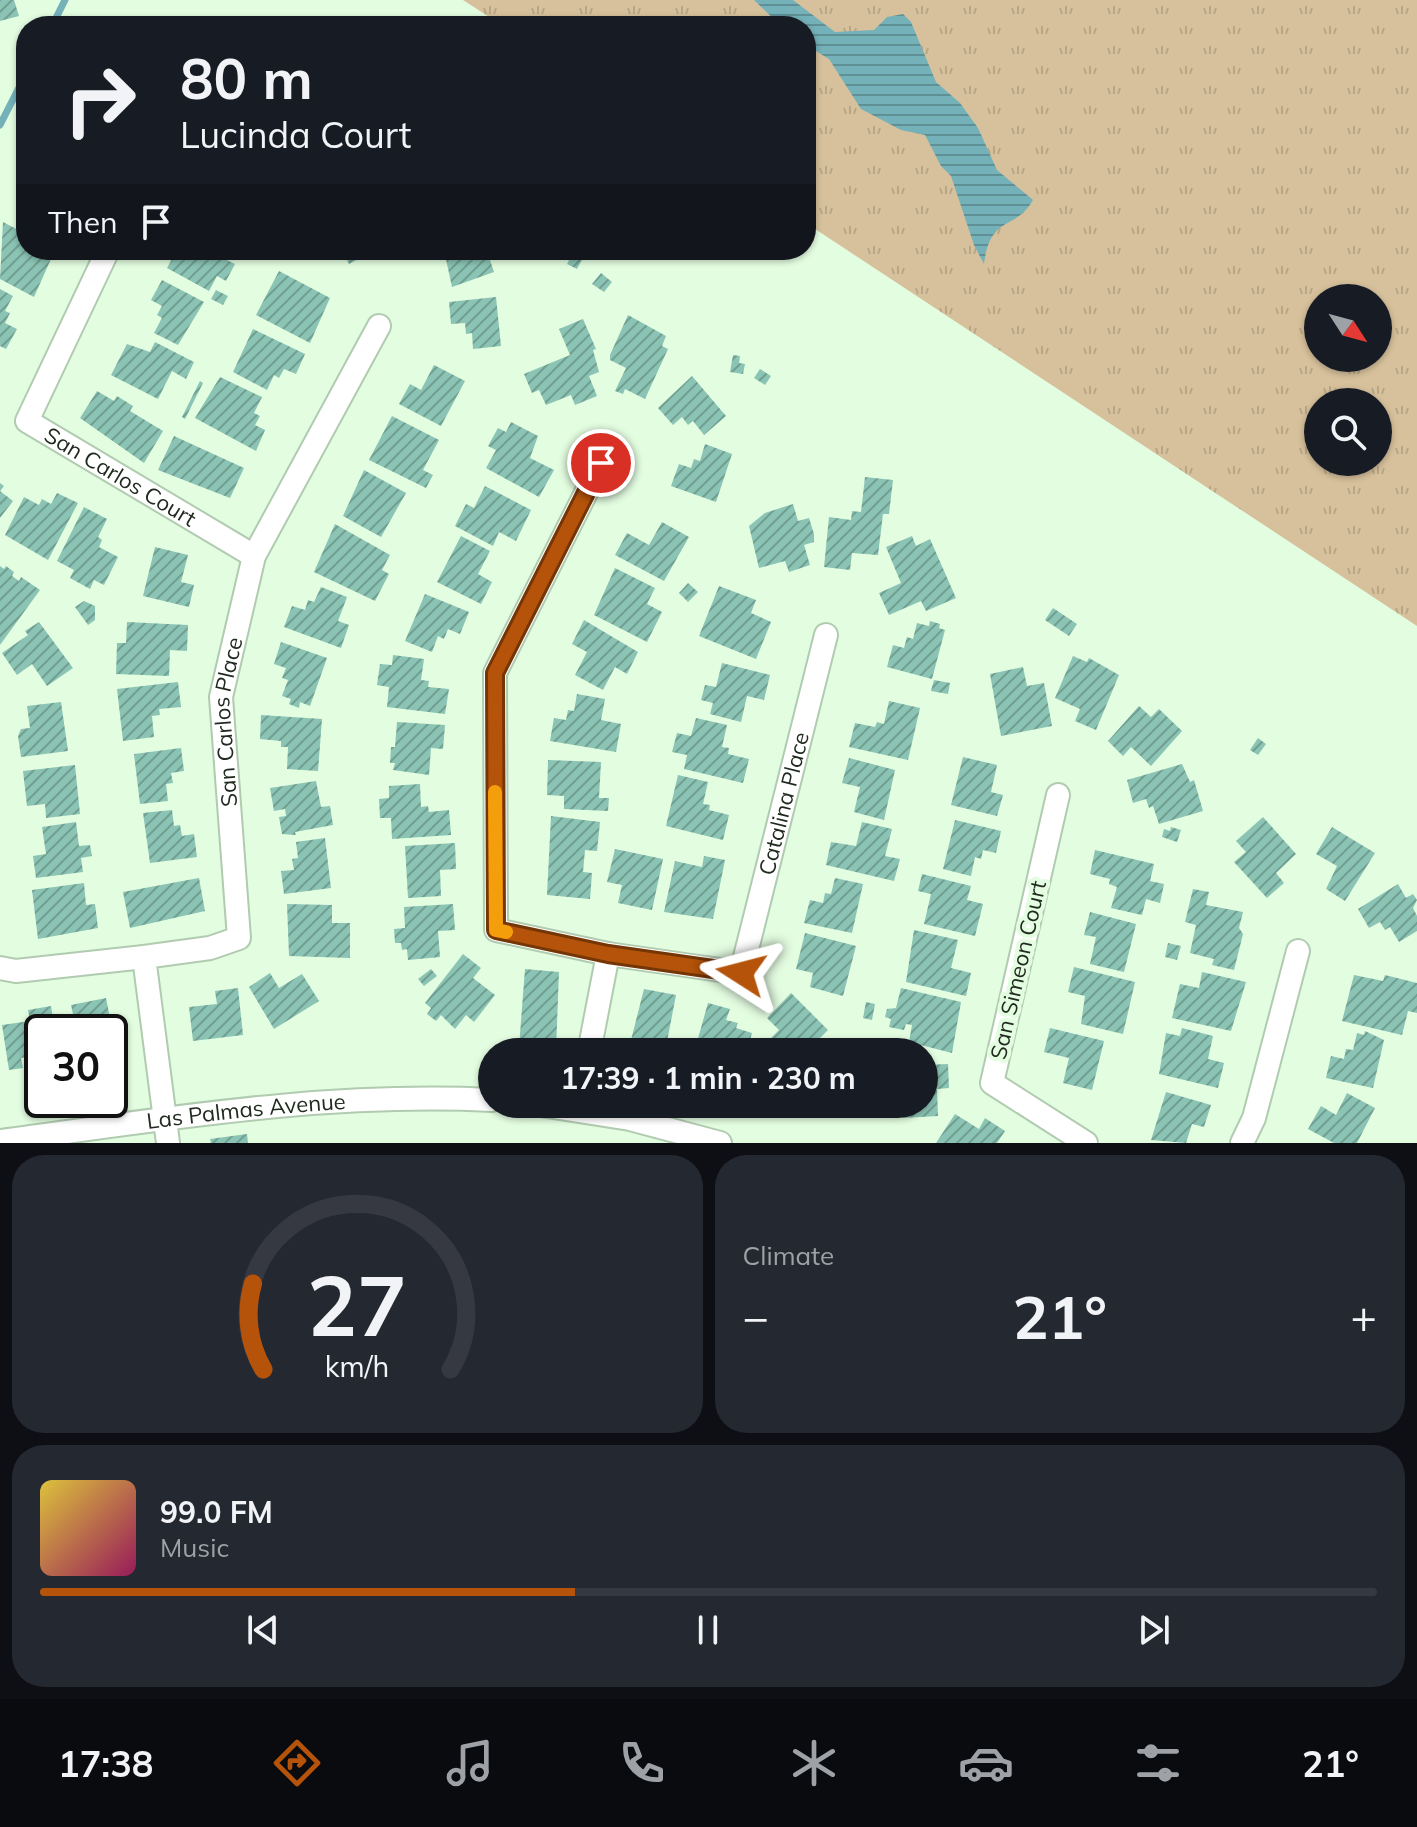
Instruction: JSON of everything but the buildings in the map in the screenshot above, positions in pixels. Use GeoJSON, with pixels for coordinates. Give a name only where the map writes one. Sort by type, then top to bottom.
{"type":"FeatureCollection","features":[{"type":"Feature","properties":{"kind":"street","name":"San Carlos Court"},"geometry":{"type":"LineString","coordinates":[[103,260],[27,421],[254,556]]}},
{"type":"Feature","properties":{"kind":"street","name":"San Carlos Place"},"geometry":{"type":"LineString","coordinates":[[144,957],[210,948],[239,938],[221,697],[254,556],[379,326]]}},
{"type":"Feature","properties":{"kind":"street"},"geometry":{"type":"LineString","coordinates":[[592,1038],[608,954],[496,930],[495,673],[601,463]]}},
{"type":"Feature","properties":{"kind":"street","name":"Catalina Place"},"geometry":{"type":"LineString","coordinates":[[608,954],[741,973],[826,635]]}},
{"type":"Feature","properties":{"kind":"street","name":"San Simeon Court"},"geometry":{"type":"LineString","coordinates":[[1058,795],[992,1083],[1086,1143]]}},
{"type":"Feature","properties":{"kind":"street"},"geometry":{"type":"LineString","coordinates":[[1242,1143],[1254,1118],[1298,951]]}},
{"type":"Feature","properties":{"kind":"street"},"geometry":{"type":"LineString","coordinates":[[0,968],[16,971],[144,957],[168,1143]]}},
{"type":"Feature","properties":{"kind":"street","name":"Las Palmas Avenue"},"geometry":{"type":"LineString","coordinates":[[0,1141],[331,1099],[418,1096],[478,1099]]}},
{"type":"Feature","properties":{"kind":"street"},"geometry":{"type":"LineString","coordinates":[[626,1118],[720,1143]]}},
{"type":"Feature","properties":{"kind":"green space"},"geometry":{"type":"Polygon","coordinates":[[[463,0],[1417,0],[1417,626],[816,230],[816,16],[488,16],[463,0]]]}},
{"type":"Feature","properties":{"kind":"water"},"geometry":{"type":"Polygon","coordinates":[[[754,0],[793,0],[814,16],[771,16],[754,0]]]}},
{"type":"Feature","properties":{"kind":"water"},"geometry":{"type":"Polygon","coordinates":[[[903,14],[911,22],[936,82],[960,103],[978,128],[997,170],[1033,200],[1026,210],[992,237],[984,264],[974,245],[951,176],[941,166],[925,135],[901,130],[861,109],[829,59],[816,51],[816,18],[835,32],[874,30],[887,17],[903,14]]]}},
{"type":"Feature","properties":{"kind":"waterway"},"geometry":{"type":"LineString","coordinates":[[57,16],[65,0]]}},
{"type":"Feature","properties":{"kind":"waterway"},"geometry":{"type":"LineString","coordinates":[[0,125],[16,94]]}},
{"type":"Feature","properties":{"kind":"slow traffic"},"geometry":{"type":"LineString","coordinates":[[495,792],[496,930],[506,932]]}},
{"type":"Feature","properties":{"kind":"route"},"geometry":{"type":"LineString","coordinates":[[601,463],[495,673],[496,930],[608,954],[741,973]]}}]}
